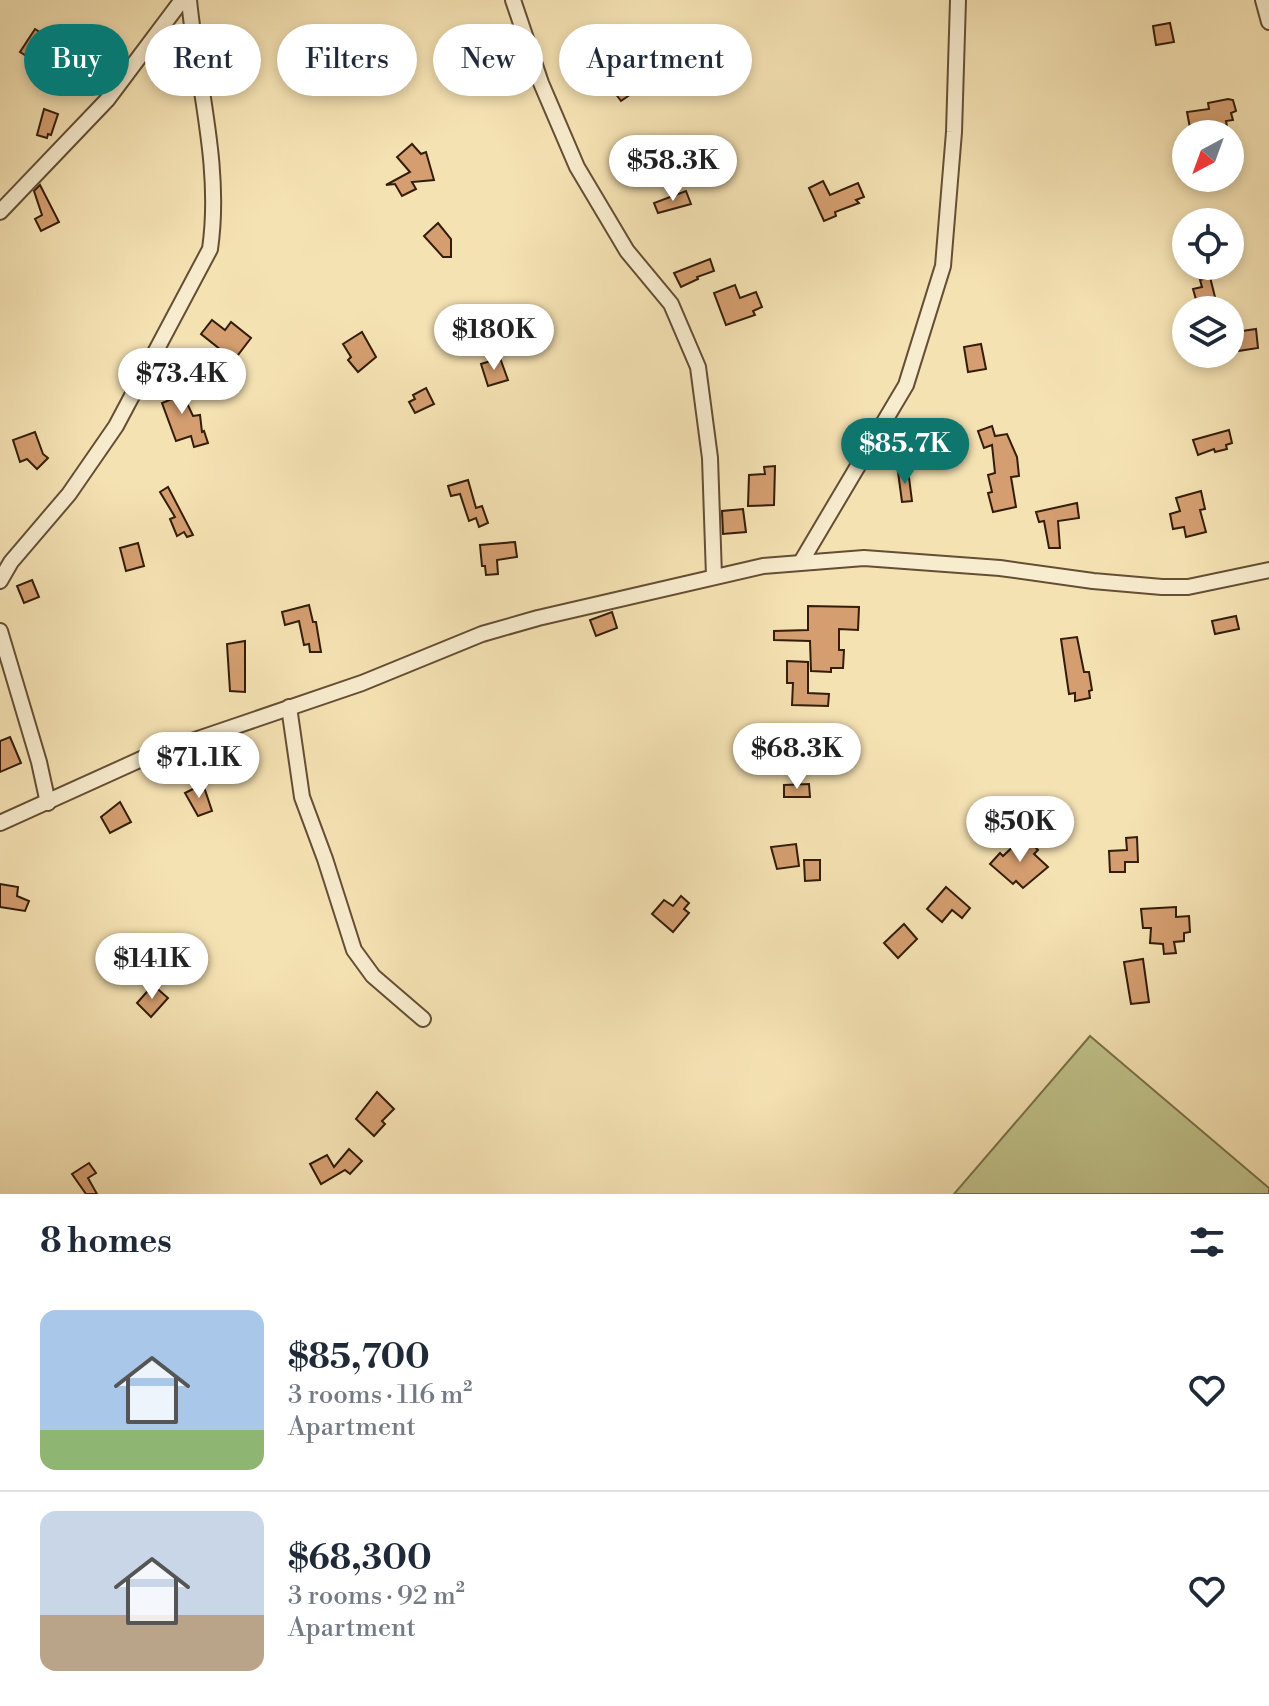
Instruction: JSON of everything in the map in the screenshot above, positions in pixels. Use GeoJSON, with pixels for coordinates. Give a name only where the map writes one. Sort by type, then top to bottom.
{"type":"FeatureCollection","features":[{"type":"Feature","properties":{"kind":"street"},"geometry":{"type":"LineString","coordinates":[[0,212],[107,100],[182,0]]}},
{"type":"Feature","properties":{"kind":"street"},"geometry":{"type":"LineString","coordinates":[[0,581],[11,562],[69,494],[116,426],[210,249],[214,221],[207,119],[189,0]]}},
{"type":"Feature","properties":{"kind":"street"},"geometry":{"type":"LineString","coordinates":[[513,0],[541,83],[577,167],[627,251],[671,304],[698,367],[710,458],[714,576]]}},
{"type":"Feature","properties":{"kind":"street"},"geometry":{"type":"LineString","coordinates":[[801,562],[906,385],[940,279],[954,132],[958,0]]}},
{"type":"Feature","properties":{"kind":"street"},"geometry":{"type":"LineString","coordinates":[[1263,0],[1269,22]]}},
{"type":"Feature","properties":{"kind":"street"},"geometry":{"type":"LineString","coordinates":[[0,823],[148,756],[362,683],[511,624],[763,566],[864,558],[1000,568],[1107,583],[1162,587],[1202,585],[1269,570]]}},
{"type":"Feature","properties":{"kind":"street"},"geometry":{"type":"LineString","coordinates":[[0,631],[48,803]]}},
{"type":"Feature","properties":{"kind":"street"},"geometry":{"type":"LineString","coordinates":[[289,707],[302,797],[354,950],[373,976],[423,1019]]}},
{"type":"Feature","properties":{"kind":"green space"},"geometry":{"type":"Polygon","coordinates":[[[1090,1036],[1269,1188],[1269,1194],[954,1194],[1090,1036]]]}},
{"type":"Feature","properties":{"kind":"building"},"geometry":{"type":"Polygon","coordinates":[[[1170,23],[1174,42],[1156,45],[1153,26],[1170,23]]]}},
{"type":"Feature","properties":{"kind":"building"},"geometry":{"type":"Polygon","coordinates":[[[1233,100],[1236,111],[1231,113],[1233,120],[1188,120],[1187,112],[1209,109],[1208,103],[1233,100]]]}},
{"type":"Feature","properties":{"kind":"building"},"geometry":{"type":"Polygon","coordinates":[[[44,109],[58,114],[47,138],[37,135],[44,109]]]}},
{"type":"Feature","properties":{"kind":"building"},"geometry":{"type":"Polygon","coordinates":[[[412,144],[421,154],[426,152],[434,180],[412,182],[416,189],[402,196],[395,184],[386,185],[410,172],[397,157],[412,144]]]}},
{"type":"Feature","properties":{"kind":"building"},"geometry":{"type":"Polygon","coordinates":[[[823,181],[830,195],[858,183],[864,197],[856,200],[859,203],[835,212],[836,216],[824,221],[809,188],[823,181]]]}},
{"type":"Feature","properties":{"kind":"building"},"geometry":{"type":"Polygon","coordinates":[[[40,185],[59,222],[41,231],[35,219],[42,215],[34,191],[40,185]]]}},
{"type":"Feature","properties":{"kind":"building"},"geometry":{"type":"Polygon","coordinates":[[[686,191],[691,204],[658,213],[654,203],[686,191]]]}},
{"type":"Feature","properties":{"kind":"building"},"geometry":{"type":"Polygon","coordinates":[[[438,223],[451,239],[451,257],[443,257],[424,236],[438,223]]]}},
{"type":"Feature","properties":{"kind":"building"},"geometry":{"type":"Polygon","coordinates":[[[710,259],[714,271],[681,287],[674,273],[710,259]]]}},
{"type":"Feature","properties":{"kind":"building"},"geometry":{"type":"Polygon","coordinates":[[[1200,280],[1211,280],[1215,296],[1195,296],[1193,289],[1202,287],[1200,280]]]}},
{"type":"Feature","properties":{"kind":"building"},"geometry":{"type":"Polygon","coordinates":[[[735,285],[740,298],[756,292],[762,307],[753,311],[755,315],[726,325],[714,293],[735,285]]]}},
{"type":"Feature","properties":{"kind":"building"},"geometry":{"type":"Polygon","coordinates":[[[212,320],[225,330],[231,322],[251,338],[231,364],[218,354],[221,350],[201,334],[212,320]]]}},
{"type":"Feature","properties":{"kind":"building"},"geometry":{"type":"Polygon","coordinates":[[[1256,329],[1258,348],[1244,350],[1244,331],[1256,329]]]}},
{"type":"Feature","properties":{"kind":"building"},"geometry":{"type":"Polygon","coordinates":[[[362,332],[376,357],[358,372],[348,360],[351,357],[343,344],[362,332]]]}},
{"type":"Feature","properties":{"kind":"building"},"geometry":{"type":"Polygon","coordinates":[[[981,344],[986,369],[968,372],[964,347],[981,344]]]}},
{"type":"Feature","properties":{"kind":"building"},"geometry":{"type":"Polygon","coordinates":[[[500,358],[508,380],[488,386],[481,364],[500,358]]]}},
{"type":"Feature","properties":{"kind":"building"},"geometry":{"type":"Polygon","coordinates":[[[175,378],[193,416],[200,415],[202,432],[208,443],[194,447],[191,436],[176,441],[162,403],[172,399],[162,383],[175,378]]]}},
{"type":"Feature","properties":{"kind":"building"},"geometry":{"type":"Polygon","coordinates":[[[426,388],[434,404],[415,413],[409,402],[415,399],[413,395],[426,388]]]}},
{"type":"Feature","properties":{"kind":"building"},"geometry":{"type":"Polygon","coordinates":[[[992,426],[995,436],[1007,434],[1017,457],[1019,476],[1011,477],[1016,507],[993,512],[988,493],[992,492],[988,475],[995,473],[992,445],[984,448],[978,431],[992,426]]]}},
{"type":"Feature","properties":{"kind":"building"},"geometry":{"type":"Polygon","coordinates":[[[1229,430],[1232,443],[1226,445],[1227,449],[1215,452],[1214,449],[1198,455],[1193,440],[1229,430]]]}},
{"type":"Feature","properties":{"kind":"building"},"geometry":{"type":"Polygon","coordinates":[[[35,432],[43,454],[48,458],[37,469],[27,459],[20,462],[13,440],[35,432]]]}},
{"type":"Feature","properties":{"kind":"building"},"geometry":{"type":"Polygon","coordinates":[[[775,466],[774,505],[748,506],[749,475],[765,474],[764,467],[775,466]]]}},
{"type":"Feature","properties":{"kind":"building"},"geometry":{"type":"Polygon","coordinates":[[[908,470],[912,501],[902,502],[898,472],[908,470]]]}},
{"type":"Feature","properties":{"kind":"building"},"geometry":{"type":"Polygon","coordinates":[[[468,480],[476,508],[482,506],[488,523],[479,527],[476,518],[469,521],[460,494],[451,496],[448,486],[468,480]]]}},
{"type":"Feature","properties":{"kind":"building"},"geometry":{"type":"Polygon","coordinates":[[[168,487],[193,535],[187,537],[184,532],[177,536],[170,519],[175,517],[160,492],[168,487]]]}},
{"type":"Feature","properties":{"kind":"building"},"geometry":{"type":"Polygon","coordinates":[[[1201,491],[1205,509],[1200,510],[1206,532],[1186,537],[1184,527],[1173,529],[1170,514],[1180,511],[1176,498],[1201,491]]]}},
{"type":"Feature","properties":{"kind":"building"},"geometry":{"type":"Polygon","coordinates":[[[1077,503],[1079,518],[1058,521],[1060,548],[1049,548],[1044,521],[1039,522],[1036,512],[1077,503]]]}},
{"type":"Feature","properties":{"kind":"building"},"geometry":{"type":"Polygon","coordinates":[[[743,509],[746,532],[723,534],[722,511],[743,509]]]}},
{"type":"Feature","properties":{"kind":"building"},"geometry":{"type":"Polygon","coordinates":[[[515,542],[517,557],[497,560],[498,574],[486,575],[480,545],[515,542]]]}},
{"type":"Feature","properties":{"kind":"building"},"geometry":{"type":"Polygon","coordinates":[[[138,543],[144,566],[126,571],[120,548],[138,543]]]}},
{"type":"Feature","properties":{"kind":"building"},"geometry":{"type":"Polygon","coordinates":[[[32,580],[39,597],[24,603],[17,586],[32,580]]]}},
{"type":"Feature","properties":{"kind":"building"},"geometry":{"type":"Polygon","coordinates":[[[309,605],[313,622],[316,622],[321,652],[310,652],[309,644],[304,645],[299,621],[285,625],[282,612],[309,605]]]}},
{"type":"Feature","properties":{"kind":"building"},"geometry":{"type":"Polygon","coordinates":[[[808,606],[859,607],[858,630],[839,629],[839,650],[844,650],[843,668],[831,668],[831,672],[811,671],[810,641],[774,640],[774,631],[808,630],[808,606]]]}},
{"type":"Feature","properties":{"kind":"building"},"geometry":{"type":"Polygon","coordinates":[[[612,612],[617,628],[596,636],[590,620],[612,612]]]}},
{"type":"Feature","properties":{"kind":"building"},"geometry":{"type":"Polygon","coordinates":[[[1236,616],[1239,629],[1215,634],[1212,621],[1236,616]]]}},
{"type":"Feature","properties":{"kind":"building"},"geometry":{"type":"Polygon","coordinates":[[[1077,637],[1084,672],[1089,672],[1092,690],[1089,691],[1090,698],[1075,701],[1075,693],[1069,694],[1061,639],[1077,637]]]}},
{"type":"Feature","properties":{"kind":"building"},"geometry":{"type":"Polygon","coordinates":[[[245,641],[245,692],[230,691],[227,644],[245,641]]]}},
{"type":"Feature","properties":{"kind":"building"},"geometry":{"type":"Polygon","coordinates":[[[787,661],[808,662],[808,693],[829,694],[828,706],[792,705],[793,683],[787,683],[787,661]]]}},
{"type":"Feature","properties":{"kind":"building"},"geometry":{"type":"Polygon","coordinates":[[[10,737],[21,763],[0,772],[0,741],[10,737]]]}},
{"type":"Feature","properties":{"kind":"building"},"geometry":{"type":"Polygon","coordinates":[[[203,784],[212,811],[198,816],[185,793],[203,784]]]}},
{"type":"Feature","properties":{"kind":"building"},"geometry":{"type":"Polygon","coordinates":[[[809,784],[810,797],[784,797],[784,785],[809,784]]]}},
{"type":"Feature","properties":{"kind":"building"},"geometry":{"type":"Polygon","coordinates":[[[120,802],[131,822],[110,833],[101,817],[120,802]]]}},
{"type":"Feature","properties":{"kind":"building"},"geometry":{"type":"Polygon","coordinates":[[[1137,837],[1138,862],[1125,862],[1125,872],[1110,872],[1109,851],[1127,850],[1126,838],[1137,837]]]}},
{"type":"Feature","properties":{"kind":"building"},"geometry":{"type":"Polygon","coordinates":[[[1026,838],[1038,850],[1034,854],[1048,867],[1023,888],[1016,881],[1013,884],[990,864],[1000,853],[1003,856],[1026,838]]]}},
{"type":"Feature","properties":{"kind":"building"},"geometry":{"type":"Polygon","coordinates":[[[796,844],[799,866],[777,869],[771,847],[796,844]]]}},
{"type":"Feature","properties":{"kind":"building"},"geometry":{"type":"Polygon","coordinates":[[[804,860],[820,860],[820,880],[805,881],[804,860]]]}},
{"type":"Feature","properties":{"kind":"building"},"geometry":{"type":"Polygon","coordinates":[[[0,884],[18,887],[17,896],[29,901],[25,911],[0,907],[0,884]]]}},
{"type":"Feature","properties":{"kind":"building"},"geometry":{"type":"Polygon","coordinates":[[[946,887],[970,908],[962,918],[952,910],[942,922],[927,909],[946,887]]]}},
{"type":"Feature","properties":{"kind":"building"},"geometry":{"type":"Polygon","coordinates":[[[681,896],[689,903],[684,909],[689,913],[673,932],[652,914],[664,900],[673,906],[681,896]]]}},
{"type":"Feature","properties":{"kind":"building"},"geometry":{"type":"Polygon","coordinates":[[[1176,907],[1176,917],[1189,916],[1190,932],[1184,933],[1184,941],[1174,942],[1176,953],[1164,954],[1163,944],[1150,943],[1151,928],[1143,928],[1141,909],[1176,907]]]}},
{"type":"Feature","properties":{"kind":"building"},"geometry":{"type":"Polygon","coordinates":[[[904,924],[917,939],[898,958],[884,943],[904,924]]]}},
{"type":"Feature","properties":{"kind":"building"},"geometry":{"type":"Polygon","coordinates":[[[1143,959],[1149,1002],[1131,1004],[1124,962],[1143,959]]]}},
{"type":"Feature","properties":{"kind":"building"},"geometry":{"type":"Polygon","coordinates":[[[153,985],[168,998],[151,1017],[137,1003],[153,985]]]}},
{"type":"Feature","properties":{"kind":"building"},"geometry":{"type":"Polygon","coordinates":[[[377,1092],[394,1109],[382,1121],[385,1124],[374,1136],[356,1119],[377,1092]]]}},
{"type":"Feature","properties":{"kind":"building"},"geometry":{"type":"Polygon","coordinates":[[[349,1149],[362,1161],[350,1174],[345,1170],[321,1184],[310,1164],[327,1155],[334,1167],[349,1149]]]}},
{"type":"Feature","properties":{"kind":"building"},"geometry":{"type":"Polygon","coordinates":[[[89,1163],[96,1173],[88,1178],[97,1194],[86,1194],[72,1174],[89,1163]]]}}]}
